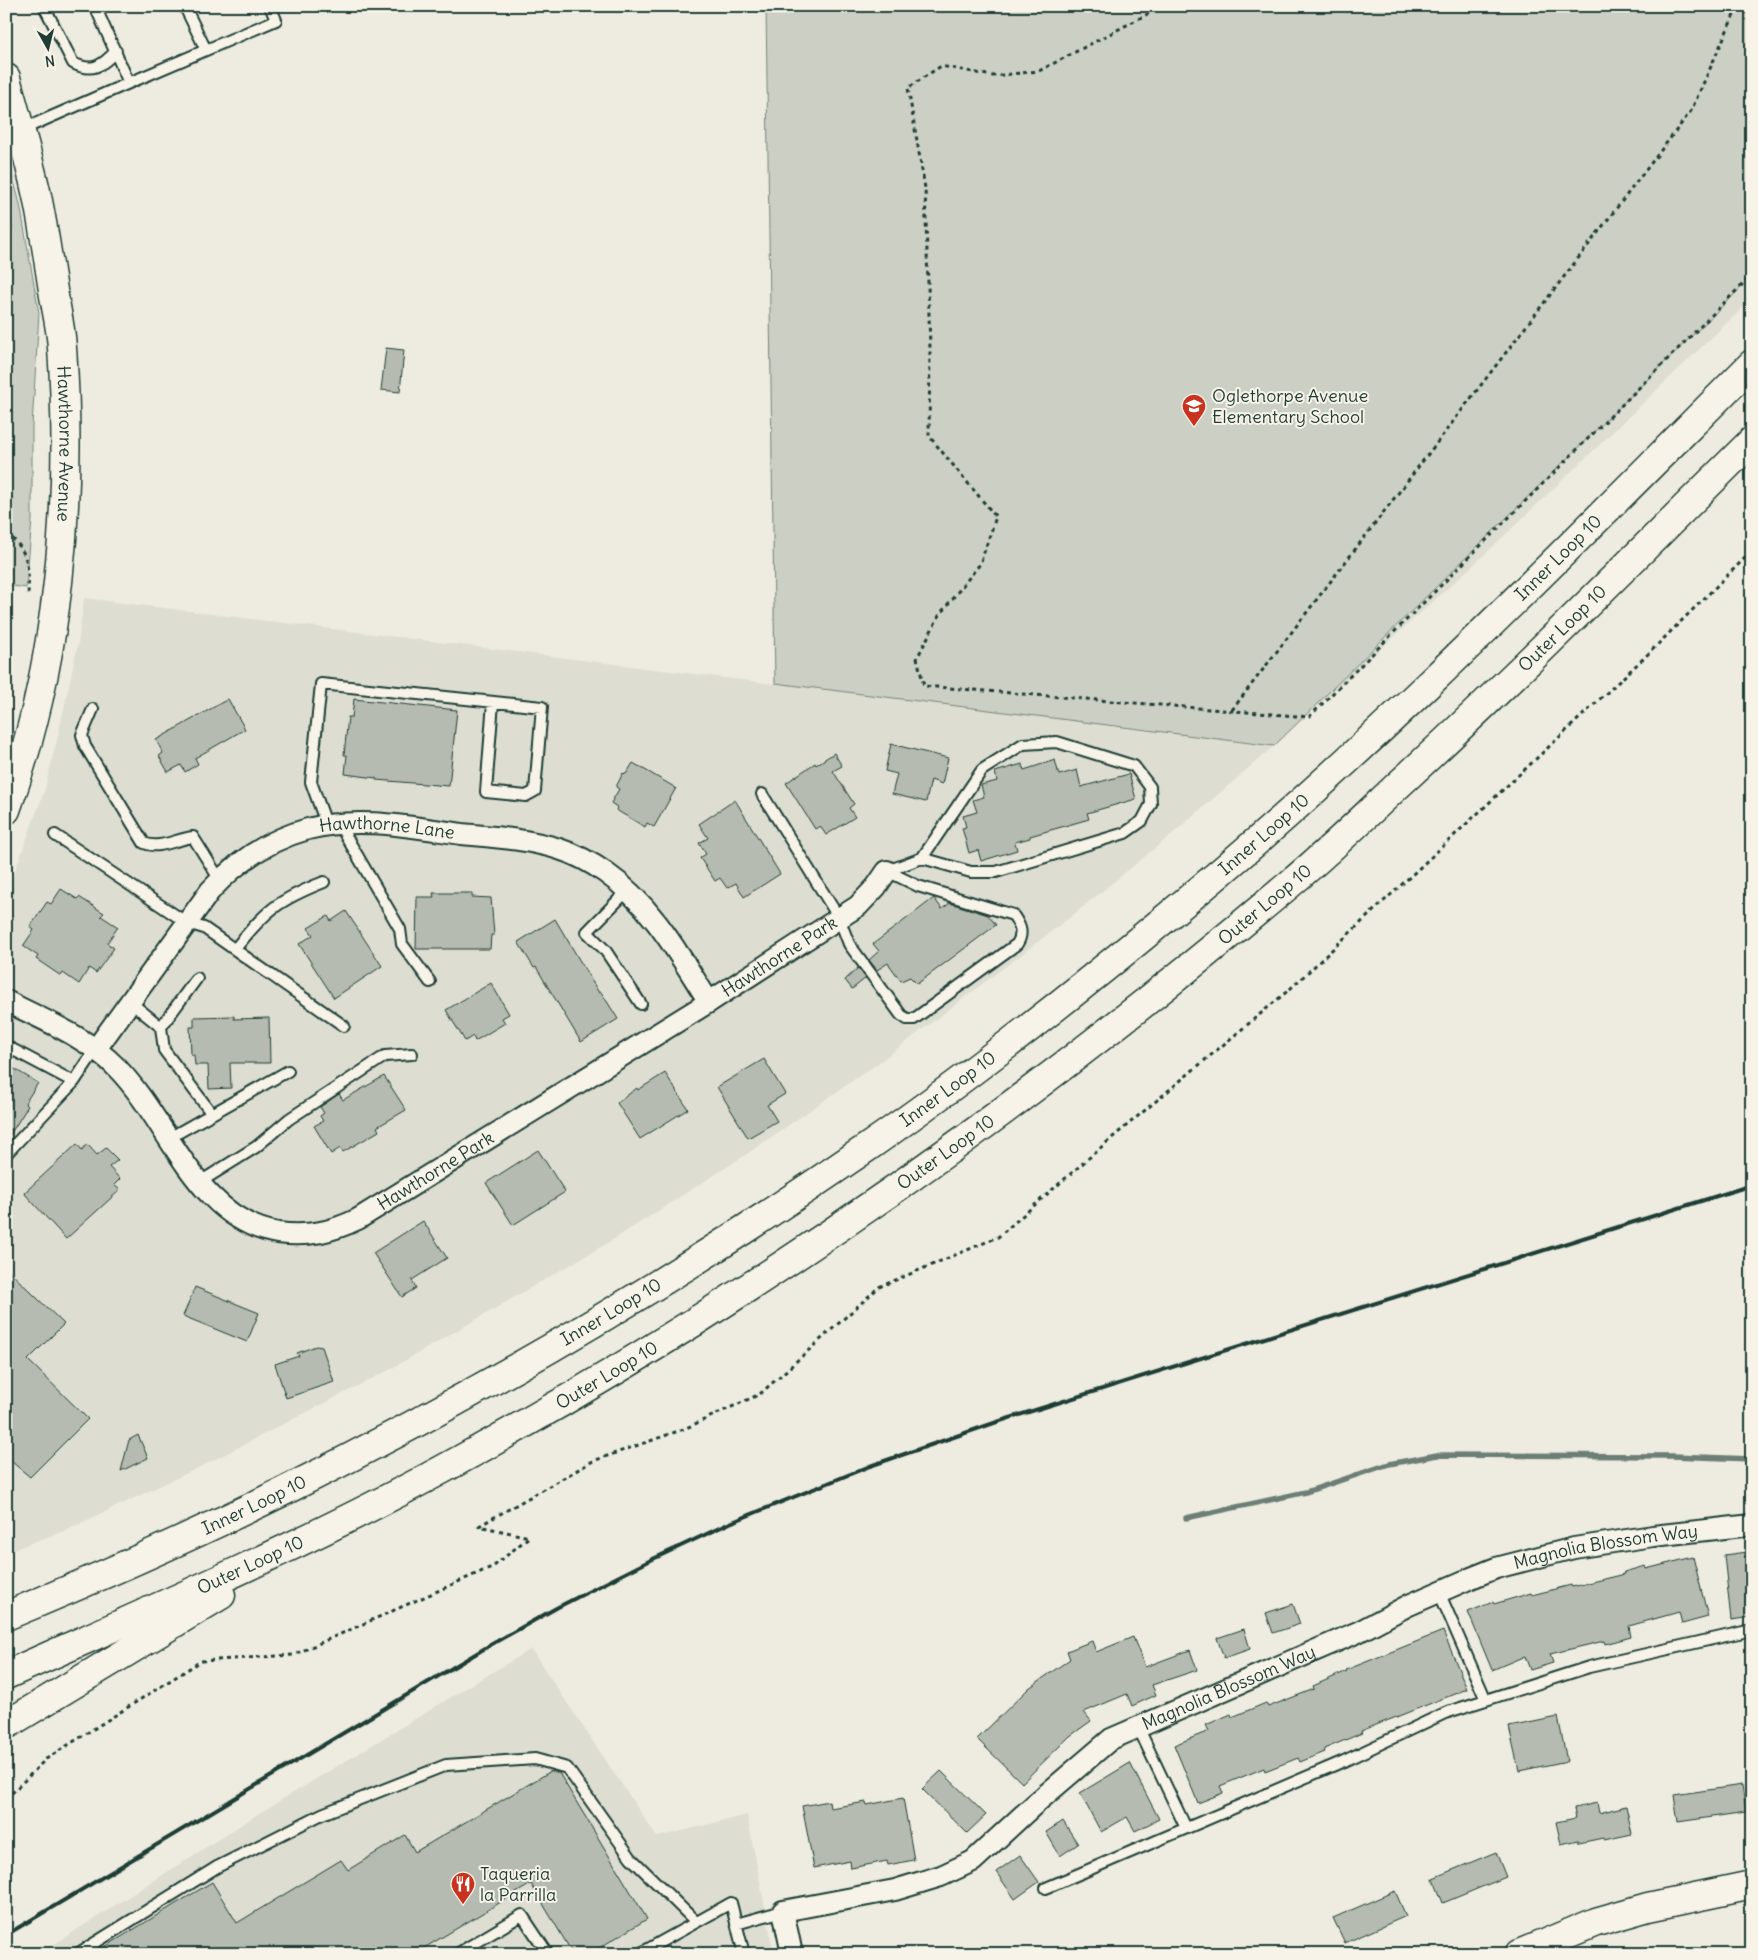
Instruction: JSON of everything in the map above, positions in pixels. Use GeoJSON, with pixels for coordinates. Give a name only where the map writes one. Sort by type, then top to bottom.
{"type":"FeatureCollection","features":[{"type":"Feature","properties":{"kind":"main road","name":"Hawthorne Avenue"},"geometry":{"type":"LineString","coordinates":[[6,78],[39,205],[62,347],[64,450],[61,546],[51,636],[38,704],[22,767],[6,810]]}},
{"type":"Feature","properties":{"kind":"main road","name":"Inner Loop 10"},"geometry":{"type":"LineString","coordinates":[[6,1616],[114,1571],[243,1511],[404,1429],[677,1272],[866,1148],[1081,987],[1255,843],[1425,687],[1564,552],[1752,364]]}},
{"type":"Feature","properties":{"kind":"main road","name":"Outer Loop 10"},"geometry":{"type":"LineString","coordinates":[[6,1675],[333,1527],[457,1462],[685,1328],[872,1205],[964,1140],[1050,1076],[1295,880],[1475,714],[1752,440]]}},
{"type":"Feature","properties":{"kind":"main road"},"geometry":{"type":"LineString","coordinates":[[6,1725],[333,1527]]}},
{"type":"Feature","properties":{"kind":"main road"},"geometry":{"type":"LineString","coordinates":[[1519,1954],[1596,1922],[1648,1906],[1752,1885]]}},
{"type":"Feature","properties":{"kind":"street","name":"Hawthorne Lane"},"geometry":{"type":"LineString","coordinates":[[96,1049],[187,922],[231,868],[263,847],[308,829],[366,822],[525,841],[559,849],[583,859],[604,871],[628,890],[667,935],[709,1002]]}},
{"type":"Feature","properties":{"kind":"street","name":"Hawthorne Park"},"geometry":{"type":"LineString","coordinates":[[6,1000],[96,1049],[122,1073],[200,1182],[226,1211],[244,1223],[267,1231],[312,1235],[336,1230],[358,1219],[709,1002],[858,906],[876,887],[887,871]]}},
{"type":"Feature","properties":{"kind":"street","name":"Magnolia Blossom Way"},"geometry":{"type":"LineString","coordinates":[[783,1911],[896,1890],[941,1876],[973,1861],[1111,1739],[1358,1632],[1439,1592],[1496,1568],[1574,1548],[1653,1536],[1752,1525]]}},
{"type":"Feature","properties":{"kind":"street"},"geometry":{"type":"LineString","coordinates":[[783,1911],[792,1954]]}},
{"type":"Feature","properties":{"kind":"lane"},"geometry":{"type":"LineString","coordinates":[[44,6],[73,64],[91,69],[101,66],[116,51]]}},
{"type":"Feature","properties":{"kind":"lane"},"geometry":{"type":"LineString","coordinates":[[95,6],[129,83]]}},
{"type":"Feature","properties":{"kind":"lane"},"geometry":{"type":"LineString","coordinates":[[187,6],[185,8],[206,50]]}},
{"type":"Feature","properties":{"kind":"lane"},"geometry":{"type":"LineString","coordinates":[[20,130],[276,20],[270,6]]}},
{"type":"Feature","properties":{"kind":"lane"},"geometry":{"type":"LineString","coordinates":[[430,982],[402,944],[400,929],[333,825],[311,782],[321,684],[542,707],[535,791],[526,796],[486,792],[493,702]]}},
{"type":"Feature","properties":{"kind":"lane"},"geometry":{"type":"LineString","coordinates":[[93,709],[82,735],[85,746],[144,844],[158,846],[169,841],[193,837],[220,880]]}},
{"type":"Feature","properties":{"kind":"lane"},"geometry":{"type":"LineString","coordinates":[[887,871],[922,858],[982,770],[1023,744],[1057,742],[1134,766],[1150,788],[1150,804],[1142,821],[1125,833],[1116,836],[996,872],[971,872],[922,858]]}},
{"type":"Feature","properties":{"kind":"lane"},"geometry":{"type":"LineString","coordinates":[[762,794],[839,918],[849,944],[901,1015],[907,1019],[914,1019],[1017,944],[1021,937],[1018,922],[1013,915],[918,886],[887,871]]}},
{"type":"Feature","properties":{"kind":"lane"},"geometry":{"type":"LineString","coordinates":[[55,835],[187,922],[204,928],[344,1026]]}},
{"type":"Feature","properties":{"kind":"lane"},"geometry":{"type":"LineString","coordinates":[[235,949],[261,917],[292,895],[324,882]]}},
{"type":"Feature","properties":{"kind":"lane"},"geometry":{"type":"LineString","coordinates":[[628,890],[586,932],[605,950],[640,1004]]}},
{"type":"Feature","properties":{"kind":"lane"},"geometry":{"type":"LineString","coordinates":[[161,1027],[197,978]]}},
{"type":"Feature","properties":{"kind":"lane"},"geometry":{"type":"LineString","coordinates":[[130,1002],[161,1027],[164,1050],[212,1114]]}},
{"type":"Feature","properties":{"kind":"lane"},"geometry":{"type":"LineString","coordinates":[[6,1046],[74,1082]]}},
{"type":"Feature","properties":{"kind":"lane"},"geometry":{"type":"LineString","coordinates":[[6,1154],[74,1082],[96,1049]]}},
{"type":"Feature","properties":{"kind":"lane"},"geometry":{"type":"LineString","coordinates":[[200,1182],[256,1147],[289,1120],[385,1056],[412,1054]]}},
{"type":"Feature","properties":{"kind":"lane"},"geometry":{"type":"LineString","coordinates":[[170,1138],[288,1071]]}},
{"type":"Feature","properties":{"kind":"lane"},"geometry":{"type":"LineString","coordinates":[[1439,1592],[1486,1700]]}},
{"type":"Feature","properties":{"kind":"lane"},"geometry":{"type":"LineString","coordinates":[[1046,1888],[1344,1761],[1445,1713],[1589,1667],[1752,1630]]}},
{"type":"Feature","properties":{"kind":"lane"},"geometry":{"type":"LineString","coordinates":[[1138,1727],[1186,1828]]}},
{"type":"Feature","properties":{"kind":"lane"},"geometry":{"type":"LineString","coordinates":[[77,1954],[218,1866],[322,1814],[446,1765],[535,1759],[567,1768],[631,1858],[696,1922]]}},
{"type":"Feature","properties":{"kind":"lane"},"geometry":{"type":"LineString","coordinates":[[639,1954],[731,1903],[744,1954]]}},
{"type":"Feature","properties":{"kind":"lane"},"geometry":{"type":"LineString","coordinates":[[736,1924],[783,1911]]}},
{"type":"Feature","properties":{"kind":"lane"},"geometry":{"type":"LineString","coordinates":[[457,1954],[474,1950],[522,1915],[548,1954]]}},
{"type":"Feature","properties":{"kind":"path"},"geometry":{"type":"LineString","coordinates":[[1163,6],[1039,72],[993,76],[941,66],[908,88],[925,188],[930,348],[929,436],[996,517],[980,564],[940,614],[917,658],[924,686],[1309,717],[1752,275]]}},
{"type":"Feature","properties":{"kind":"path"},"geometry":{"type":"LineString","coordinates":[[1231,710],[1691,111],[1738,6]]}},
{"type":"Feature","properties":{"kind":"path"},"geometry":{"type":"LineString","coordinates":[[6,195],[12,226],[6,243]]}},
{"type":"Feature","properties":{"kind":"path"},"geometry":{"type":"LineString","coordinates":[[6,532],[14,538],[24,554],[29,569],[28,597]]}},
{"type":"Feature","properties":{"kind":"path"},"geometry":{"type":"LineString","coordinates":[[6,1799],[46,1759],[201,1661],[293,1654],[494,1566],[529,1536],[479,1526],[593,1461],[684,1429],[760,1394],[879,1287],[998,1237],[1113,1137],[1290,989],[1646,656],[1752,551]]}},
{"type":"Feature","properties":{"kind":"shaded area"},"geometry":{"type":"Polygon","coordinates":[[[766,6],[1752,6],[1752,299],[1483,556],[1274,746],[1170,836],[1073,915],[881,1061],[744,1156],[611,1241],[389,1370],[198,1468],[64,1531],[6,1552],[6,895],[44,792],[78,644],[84,598],[774,684],[766,6]]]}},
{"type":"Feature","properties":{"kind":"shaded area","name":"Oglethorpe Avenue Elementary School"},"geometry":{"type":"Polygon","coordinates":[[[766,6],[1752,6],[1752,277],[1274,746],[775,683],[766,6]]]}},
{"type":"Feature","properties":{"kind":"shaded area"},"geometry":{"type":"Polygon","coordinates":[[[6,151],[20,204],[39,313],[32,426],[32,520],[26,588],[6,585],[6,151]]]}},
{"type":"Feature","properties":{"kind":"shaded area"},"geometry":{"type":"Polygon","coordinates":[[[531,1649],[657,1837],[747,1815],[774,1954],[39,1954],[258,1814],[531,1649]]]}},
{"type":"Feature","properties":{"kind":"building"},"geometry":{"type":"Polygon","coordinates":[[[386,348],[404,350],[400,392],[381,390],[386,348]]]}},
{"type":"Feature","properties":{"kind":"building"},"geometry":{"type":"Polygon","coordinates":[[[228,699],[245,729],[195,758],[198,764],[185,772],[181,765],[168,772],[159,756],[163,753],[156,740],[228,699]]]}},
{"type":"Feature","properties":{"kind":"building"},"geometry":{"type":"Polygon","coordinates":[[[354,699],[457,710],[449,786],[376,780],[376,778],[345,774],[347,755],[344,755],[348,717],[352,717],[354,699]]]}},
{"type":"Feature","properties":{"kind":"building"},"geometry":{"type":"Polygon","coordinates":[[[891,744],[948,758],[942,784],[931,780],[926,802],[892,794],[897,774],[885,771],[891,744]]]}},
{"type":"Feature","properties":{"kind":"building"},"geometry":{"type":"Polygon","coordinates":[[[834,753],[842,766],[833,771],[854,804],[849,808],[855,817],[826,835],[820,826],[815,829],[786,783],[815,763],[816,765],[834,753]]]}},
{"type":"Feature","properties":{"kind":"building"},"geometry":{"type":"Polygon","coordinates":[[[1055,760],[1059,775],[1077,770],[1081,787],[1129,774],[1136,799],[1087,813],[1089,819],[1015,842],[1017,850],[981,861],[978,850],[969,853],[962,828],[966,827],[963,816],[977,812],[973,800],[984,797],[981,785],[997,781],[995,772],[1022,764],[1024,770],[1055,760]]]}},
{"type":"Feature","properties":{"kind":"building"},"geometry":{"type":"Polygon","coordinates":[[[633,763],[676,788],[654,827],[647,823],[645,827],[616,810],[617,807],[611,803],[619,789],[616,787],[623,773],[626,774],[633,763]]]}},
{"type":"Feature","properties":{"kind":"building"},"geometry":{"type":"Polygon","coordinates":[[[735,800],[780,874],[744,897],[736,883],[727,888],[720,878],[715,881],[700,858],[706,854],[699,843],[708,838],[699,824],[735,800]]]}},
{"type":"Feature","properties":{"kind":"building"},"geometry":{"type":"Polygon","coordinates":[[[61,889],[77,899],[79,897],[104,913],[101,916],[118,927],[107,943],[114,948],[96,973],[89,968],[79,984],[63,973],[61,976],[36,959],[38,956],[23,946],[34,930],[30,927],[47,902],[51,904],[61,889]]]}},
{"type":"Feature","properties":{"kind":"building"},"geometry":{"type":"Polygon","coordinates":[[[433,893],[472,893],[472,897],[491,898],[494,935],[491,935],[490,949],[416,949],[417,897],[434,897],[433,893]]]}},
{"type":"Feature","properties":{"kind":"building"},"geometry":{"type":"Polygon","coordinates":[[[934,898],[942,909],[950,903],[988,915],[996,925],[917,984],[910,977],[901,981],[888,963],[877,970],[869,960],[879,951],[873,944],[934,898]]]}},
{"type":"Feature","properties":{"kind":"building"},"geometry":{"type":"Polygon","coordinates":[[[346,911],[382,966],[334,998],[299,944],[313,935],[308,928],[328,916],[331,921],[346,911]]]}},
{"type":"Feature","properties":{"kind":"building"},"geometry":{"type":"Polygon","coordinates":[[[555,919],[599,993],[601,992],[618,1019],[581,1042],[536,967],[534,968],[518,942],[555,919]]]}},
{"type":"Feature","properties":{"kind":"building"},"geometry":{"type":"Polygon","coordinates":[[[858,968],[866,978],[852,989],[845,980],[858,968]]]}},
{"type":"Feature","properties":{"kind":"building"},"geometry":{"type":"Polygon","coordinates":[[[491,983],[509,1014],[502,1018],[505,1023],[475,1041],[473,1036],[465,1041],[446,1010],[491,983]]]}},
{"type":"Feature","properties":{"kind":"building"},"geometry":{"type":"Polygon","coordinates":[[[234,1016],[234,1019],[269,1018],[270,1063],[230,1063],[231,1088],[209,1089],[208,1065],[195,1065],[194,1055],[191,1055],[190,1027],[194,1027],[194,1017],[234,1016]]]}},
{"type":"Feature","properties":{"kind":"building"},"geometry":{"type":"Polygon","coordinates":[[[764,1059],[785,1094],[767,1105],[777,1121],[748,1138],[717,1087],[764,1059]]]}},
{"type":"Feature","properties":{"kind":"building"},"geometry":{"type":"Polygon","coordinates":[[[6,1064],[38,1083],[25,1103],[28,1106],[6,1141],[6,1064]]]}},
{"type":"Feature","properties":{"kind":"building"},"geometry":{"type":"Polygon","coordinates":[[[665,1073],[688,1109],[640,1139],[617,1103],[637,1088],[638,1090],[665,1073]]]}},
{"type":"Feature","properties":{"kind":"building"},"geometry":{"type":"Polygon","coordinates":[[[384,1076],[406,1110],[377,1127],[379,1131],[343,1152],[340,1148],[331,1154],[314,1126],[323,1121],[320,1116],[324,1113],[320,1107],[339,1094],[343,1100],[384,1076]]]}},
{"type":"Feature","properties":{"kind":"building"},"geometry":{"type":"Polygon","coordinates":[[[77,1144],[82,1150],[87,1144],[97,1155],[106,1148],[118,1160],[109,1167],[120,1179],[114,1185],[120,1190],[66,1239],[24,1193],[77,1144]]]}},
{"type":"Feature","properties":{"kind":"building"},"geometry":{"type":"Polygon","coordinates":[[[538,1150],[565,1192],[513,1225],[486,1183],[538,1150]]]}},
{"type":"Feature","properties":{"kind":"building"},"geometry":{"type":"Polygon","coordinates":[[[423,1221],[447,1258],[412,1280],[416,1288],[402,1297],[373,1253],[423,1221]]]}},
{"type":"Feature","properties":{"kind":"building"},"geometry":{"type":"Polygon","coordinates":[[[6,1268],[64,1324],[28,1360],[88,1419],[30,1477],[6,1457],[6,1268]]]}},
{"type":"Feature","properties":{"kind":"building"},"geometry":{"type":"Polygon","coordinates":[[[195,1287],[259,1313],[247,1342],[183,1316],[195,1287]]]}},
{"type":"Feature","properties":{"kind":"building"},"geometry":{"type":"Polygon","coordinates":[[[316,1346],[322,1347],[334,1382],[286,1398],[275,1364],[299,1356],[297,1353],[316,1346]]]}},
{"type":"Feature","properties":{"kind":"building"},"geometry":{"type":"Polygon","coordinates":[[[138,1435],[148,1458],[121,1471],[129,1440],[138,1435]]]}},
{"type":"Feature","properties":{"kind":"building"},"geometry":{"type":"Polygon","coordinates":[[[1746,1552],[1752,1617],[1731,1620],[1724,1555],[1746,1552]]]}},
{"type":"Feature","properties":{"kind":"building"},"geometry":{"type":"Polygon","coordinates":[[[1693,1557],[1708,1617],[1682,1624],[1679,1612],[1629,1626],[1631,1637],[1605,1644],[1604,1641],[1550,1654],[1553,1663],[1530,1670],[1525,1656],[1492,1670],[1468,1612],[1493,1602],[1494,1604],[1531,1593],[1532,1595],[1571,1585],[1572,1587],[1625,1574],[1624,1572],[1645,1566],[1646,1569],[1693,1557]]]}},
{"type":"Feature","properties":{"kind":"building"},"geometry":{"type":"Polygon","coordinates":[[[1293,1604],[1300,1624],[1273,1633],[1266,1613],[1293,1604]]]}},
{"type":"Feature","properties":{"kind":"building"},"geometry":{"type":"Polygon","coordinates":[[[1244,1629],[1250,1649],[1224,1658],[1217,1638],[1244,1629]]]}},
{"type":"Feature","properties":{"kind":"building"},"geometry":{"type":"Polygon","coordinates":[[[1443,1631],[1467,1689],[1361,1731],[1362,1733],[1324,1749],[1325,1752],[1300,1762],[1298,1758],[1265,1771],[1264,1768],[1220,1786],[1223,1793],[1198,1803],[1174,1745],[1209,1731],[1206,1725],[1231,1714],[1232,1717],[1266,1703],[1268,1707],[1314,1689],[1313,1686],[1346,1670],[1443,1631]]]}},
{"type":"Feature","properties":{"kind":"building"},"geometry":{"type":"Polygon","coordinates":[[[1133,1637],[1145,1667],[1190,1650],[1197,1670],[1152,1685],[1156,1695],[1132,1706],[1127,1694],[1084,1712],[1091,1721],[1070,1736],[1022,1783],[977,1739],[1029,1688],[1070,1659],[1067,1651],[1092,1641],[1096,1652],[1133,1637]]]}},
{"type":"Feature","properties":{"kind":"building"},"geometry":{"type":"Polygon","coordinates":[[[1558,1717],[1567,1761],[1519,1771],[1509,1727],[1558,1717]]]}},
{"type":"Feature","properties":{"kind":"building"},"geometry":{"type":"Polygon","coordinates":[[[1130,1763],[1159,1819],[1135,1831],[1127,1817],[1101,1832],[1080,1793],[1130,1763]]]}},
{"type":"Feature","properties":{"kind":"building"},"geometry":{"type":"Polygon","coordinates":[[[551,1771],[559,1773],[647,1919],[589,1954],[573,1954],[531,1884],[414,1954],[93,1954],[212,1882],[237,1923],[341,1860],[348,1870],[405,1835],[415,1852],[551,1771]]]}},
{"type":"Feature","properties":{"kind":"building"},"geometry":{"type":"Polygon","coordinates":[[[941,1771],[986,1815],[967,1833],[922,1789],[941,1771]]]}},
{"type":"Feature","properties":{"kind":"building"},"geometry":{"type":"Polygon","coordinates":[[[1742,1785],[1746,1812],[1678,1822],[1674,1795],[1742,1785]]]}},
{"type":"Feature","properties":{"kind":"building"},"geometry":{"type":"Polygon","coordinates":[[[903,1798],[914,1860],[888,1865],[887,1861],[851,1868],[850,1861],[814,1868],[802,1806],[829,1801],[830,1808],[866,1802],[867,1805],[903,1798]]]}},
{"type":"Feature","properties":{"kind":"building"},"geometry":{"type":"Polygon","coordinates":[[[1597,1803],[1599,1813],[1626,1806],[1632,1834],[1604,1840],[1603,1838],[1579,1843],[1579,1840],[1561,1844],[1556,1822],[1576,1818],[1574,1808],[1597,1803]]]}},
{"type":"Feature","properties":{"kind":"building"},"geometry":{"type":"Polygon","coordinates":[[[1063,1821],[1078,1844],[1060,1856],[1046,1832],[1063,1821]]]}},
{"type":"Feature","properties":{"kind":"building"},"geometry":{"type":"Polygon","coordinates":[[[1496,1852],[1506,1877],[1443,1903],[1433,1878],[1496,1852]]]}},
{"type":"Feature","properties":{"kind":"building"},"geometry":{"type":"Polygon","coordinates":[[[1020,1855],[1039,1882],[1015,1899],[996,1872],[1020,1855]]]}},
{"type":"Feature","properties":{"kind":"building"},"geometry":{"type":"Polygon","coordinates":[[[1395,1891],[1406,1916],[1345,1943],[1333,1918],[1395,1891]]]}},
{"type":"Feature","properties":{"kind":"waterway"},"geometry":{"type":"LineString","coordinates":[[1186,1518],[1306,1492],[1389,1464],[1437,1455],[1672,1456],[1752,1459]]}},
{"type":"Feature","properties":{"kind":"railway"},"geometry":{"type":"LineString","coordinates":[[6,1935],[492,1644],[558,1607],[730,1523],[870,1466],[997,1422],[1752,1185]]}},
{"type":"Feature","properties":{"kind":"place","name":"Oglethorpe Avenue Elementary School"},"geometry":{"type":"Point","coordinates":[1194,427]}},
{"type":"Feature","properties":{"kind":"place","name":"Taqueria la Parrilla"},"geometry":{"type":"Point","coordinates":[463,1905]}}]}
